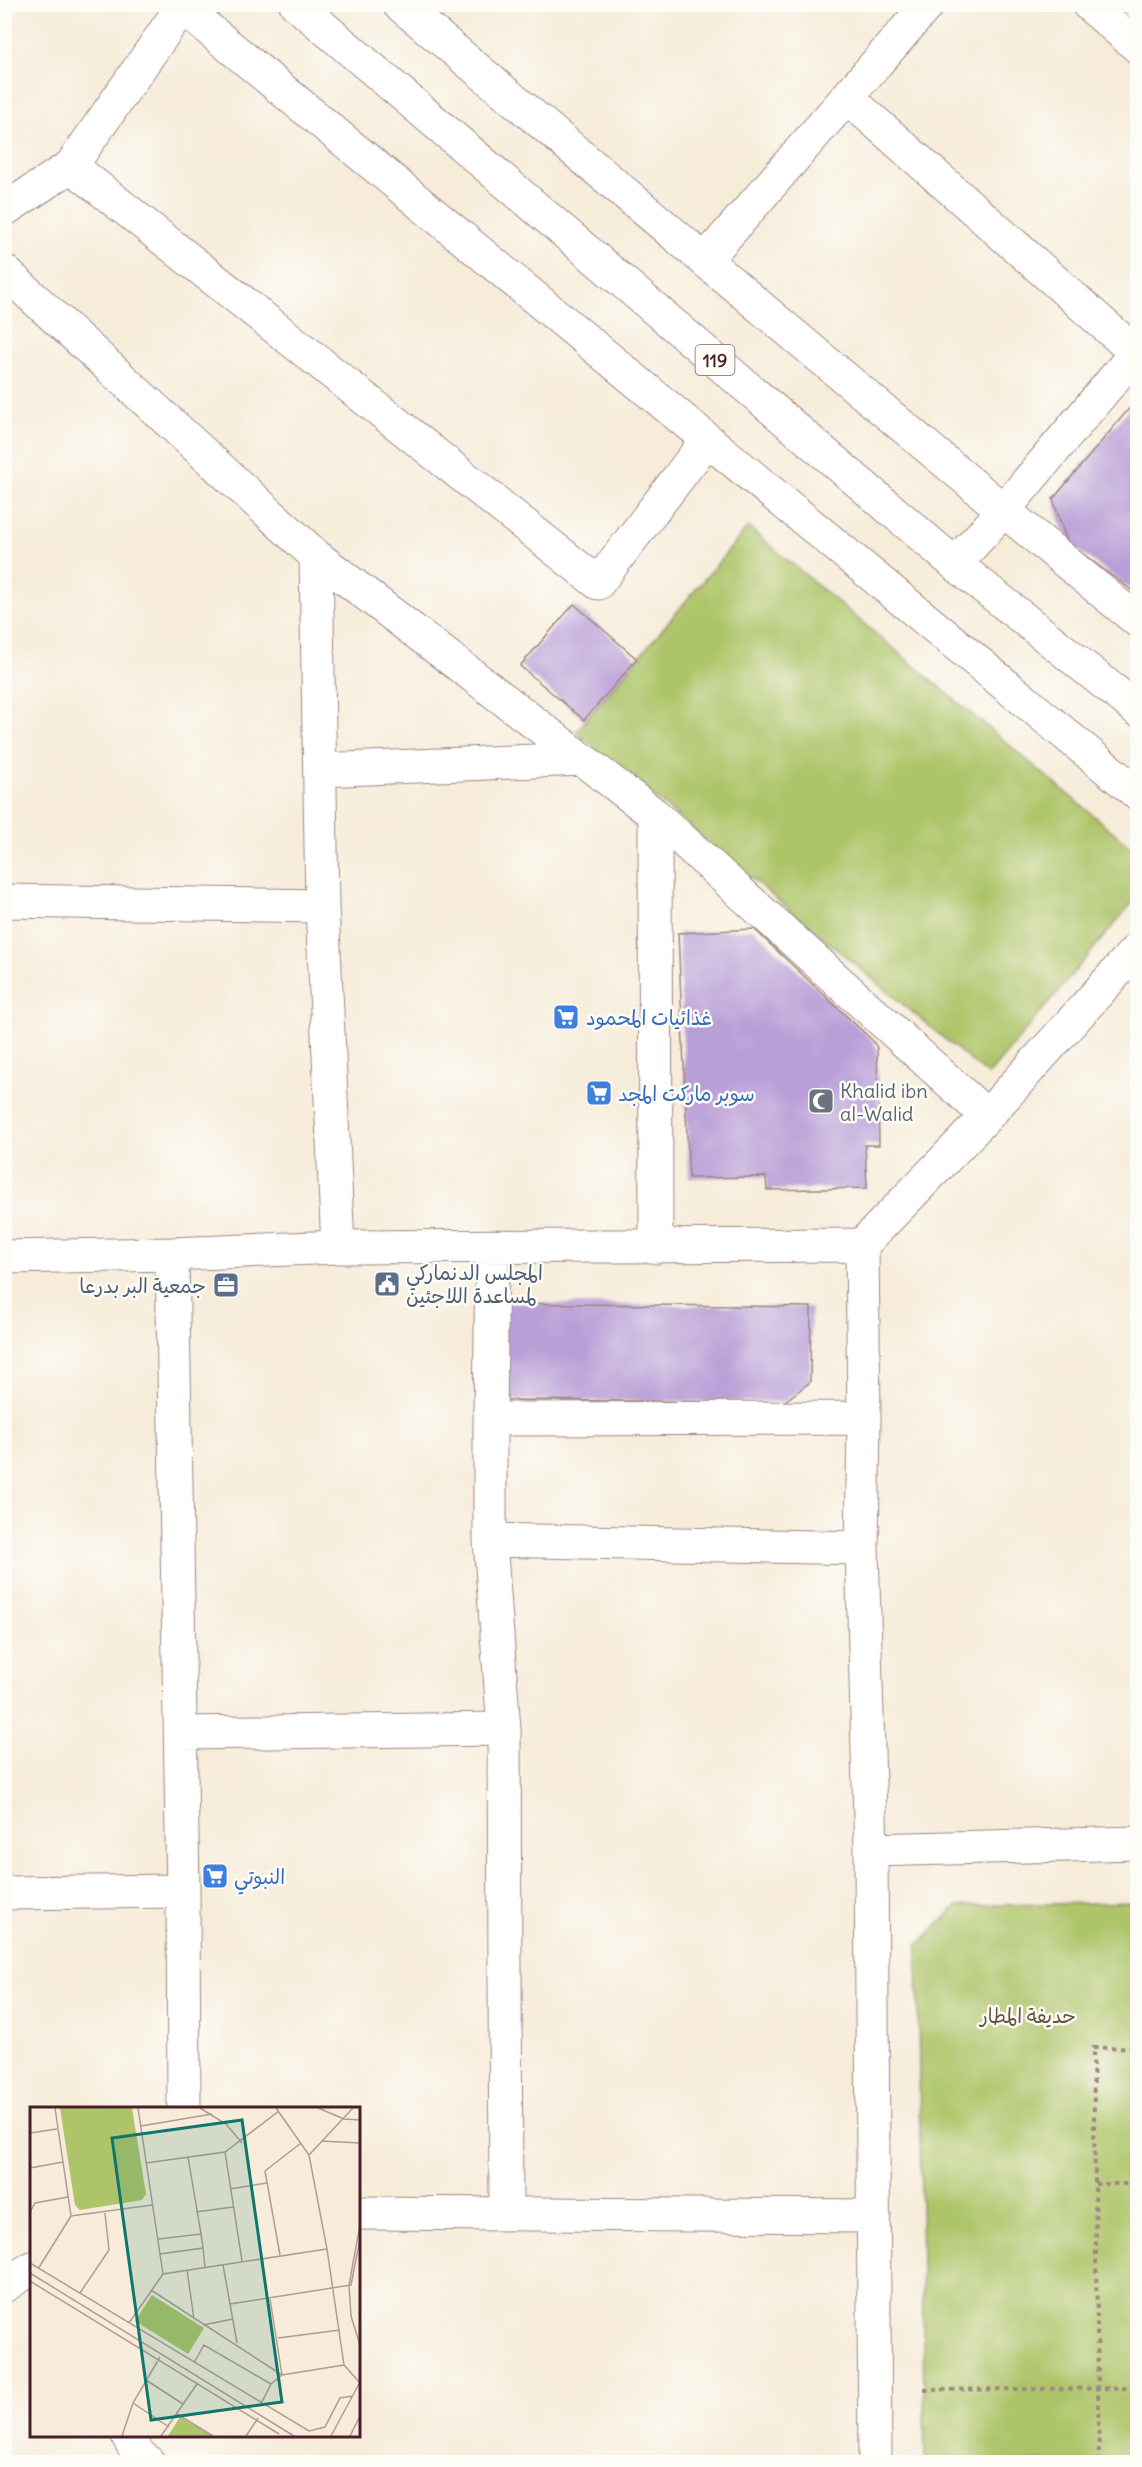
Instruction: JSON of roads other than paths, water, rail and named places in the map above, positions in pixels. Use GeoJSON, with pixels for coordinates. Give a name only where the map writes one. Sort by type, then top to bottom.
{"type":"FeatureCollection","features":[{"type":"Feature","properties":{"kind":"street","name":"119"},"geometry":{"type":"LineString","coordinates":[[296,4],[955,564],[1137,710]]}},
{"type":"Feature","properties":{"kind":"street"},"geometry":{"type":"LineString","coordinates":[[399,4],[1137,621]]}},
{"type":"Feature","properties":{"kind":"street"},"geometry":{"type":"LineString","coordinates":[[1088,4],[1137,47]]}},
{"type":"Feature","properties":{"kind":"street"},"geometry":{"type":"LineString","coordinates":[[4,210],[71,166],[180,6],[1137,795]]}},
{"type":"Feature","properties":{"kind":"street"},"geometry":{"type":"LineString","coordinates":[[705,259],[848,98],[913,10]]}},
{"type":"Feature","properties":{"kind":"street"},"geometry":{"type":"LineString","coordinates":[[848,98],[1136,351],[1003,511],[955,564]]}},
{"type":"Feature","properties":{"kind":"street"},"geometry":{"type":"LineString","coordinates":[[71,166],[598,583],[707,440]]}},
{"type":"Feature","properties":{"kind":"street"},"geometry":{"type":"LineString","coordinates":[[4,271],[316,556],[655,815],[987,1116]]}},
{"type":"Feature","properties":{"kind":"street"},"geometry":{"type":"LineString","coordinates":[[316,556],[322,906],[338,1247]]}},
{"type":"Feature","properties":{"kind":"street"},"geometry":{"type":"LineString","coordinates":[[320,770],[582,759]]}},
{"type":"Feature","properties":{"kind":"street"},"geometry":{"type":"LineString","coordinates":[[655,815],[656,1246]]}},
{"type":"Feature","properties":{"kind":"street"},"geometry":{"type":"LineString","coordinates":[[4,901],[322,906]]}},
{"type":"Feature","properties":{"kind":"street"},"geometry":{"type":"LineString","coordinates":[[875,2463],[871,1850],[862,1548],[864,1418],[862,1245],[987,1116],[1137,948]]}},
{"type":"Feature","properties":{"kind":"street"},"geometry":{"type":"LineString","coordinates":[[4,1257],[172,1254],[338,1247],[862,1245]]}},
{"type":"Feature","properties":{"kind":"street"},"geometry":{"type":"LineString","coordinates":[[492,1247],[490,1540],[504,1729],[506,2214]]}},
{"type":"Feature","properties":{"kind":"street"},"geometry":{"type":"LineString","coordinates":[[172,1254],[181,1733],[184,2107]]}},
{"type":"Feature","properties":{"kind":"street"},"geometry":{"type":"LineString","coordinates":[[490,1419],[864,1418]]}},
{"type":"Feature","properties":{"kind":"street"},"geometry":{"type":"LineString","coordinates":[[490,1540],[862,1548]]}},
{"type":"Feature","properties":{"kind":"street"},"geometry":{"type":"LineString","coordinates":[[181,1733],[504,1729]]}},
{"type":"Feature","properties":{"kind":"street"},"geometry":{"type":"LineString","coordinates":[[871,1850],[1137,1843]]}},
{"type":"Feature","properties":{"kind":"street"},"geometry":{"type":"LineString","coordinates":[[4,1893],[183,1891]]}},
{"type":"Feature","properties":{"kind":"street"},"geometry":{"type":"LineString","coordinates":[[360,2213],[874,2216]]}},
{"type":"Feature","properties":{"kind":"street"},"geometry":{"type":"LineString","coordinates":[[4,2286],[30,2269]]}},
{"type":"Feature","properties":{"kind":"street"},"geometry":{"type":"LineString","coordinates":[[129,2437],[138,2454],[148,2463]]}},
{"type":"Feature","properties":{"kind":"place","name":"غذائيات المحمود"},"geometry":{"type":"Point","coordinates":[566,1017]}},
{"type":"Feature","properties":{"kind":"place","name":"سوبر ماركت المجد"},"geometry":{"type":"Point","coordinates":[599,1093]}},
{"type":"Feature","properties":{"kind":"place","name":"Khalid ibn al-Walid"},"geometry":{"type":"Point","coordinates":[821,1101]}},
{"type":"Feature","properties":{"kind":"place","name":"المجلس الدنماركي لمساعدة اللاجئين"},"geometry":{"type":"Point","coordinates":[387,1284]}},
{"type":"Feature","properties":{"kind":"place","name":"جمعية البر بدرعا"},"geometry":{"type":"Point","coordinates":[226,1285]}},
{"type":"Feature","properties":{"kind":"place","name":"النبوتي"},"geometry":{"type":"Point","coordinates":[215,1876]}},
{"type":"Feature","properties":{"kind":"park label","name":"حديفة المطار"},"geometry":{"type":"Point","coordinates":[1028,2015]}}]}
